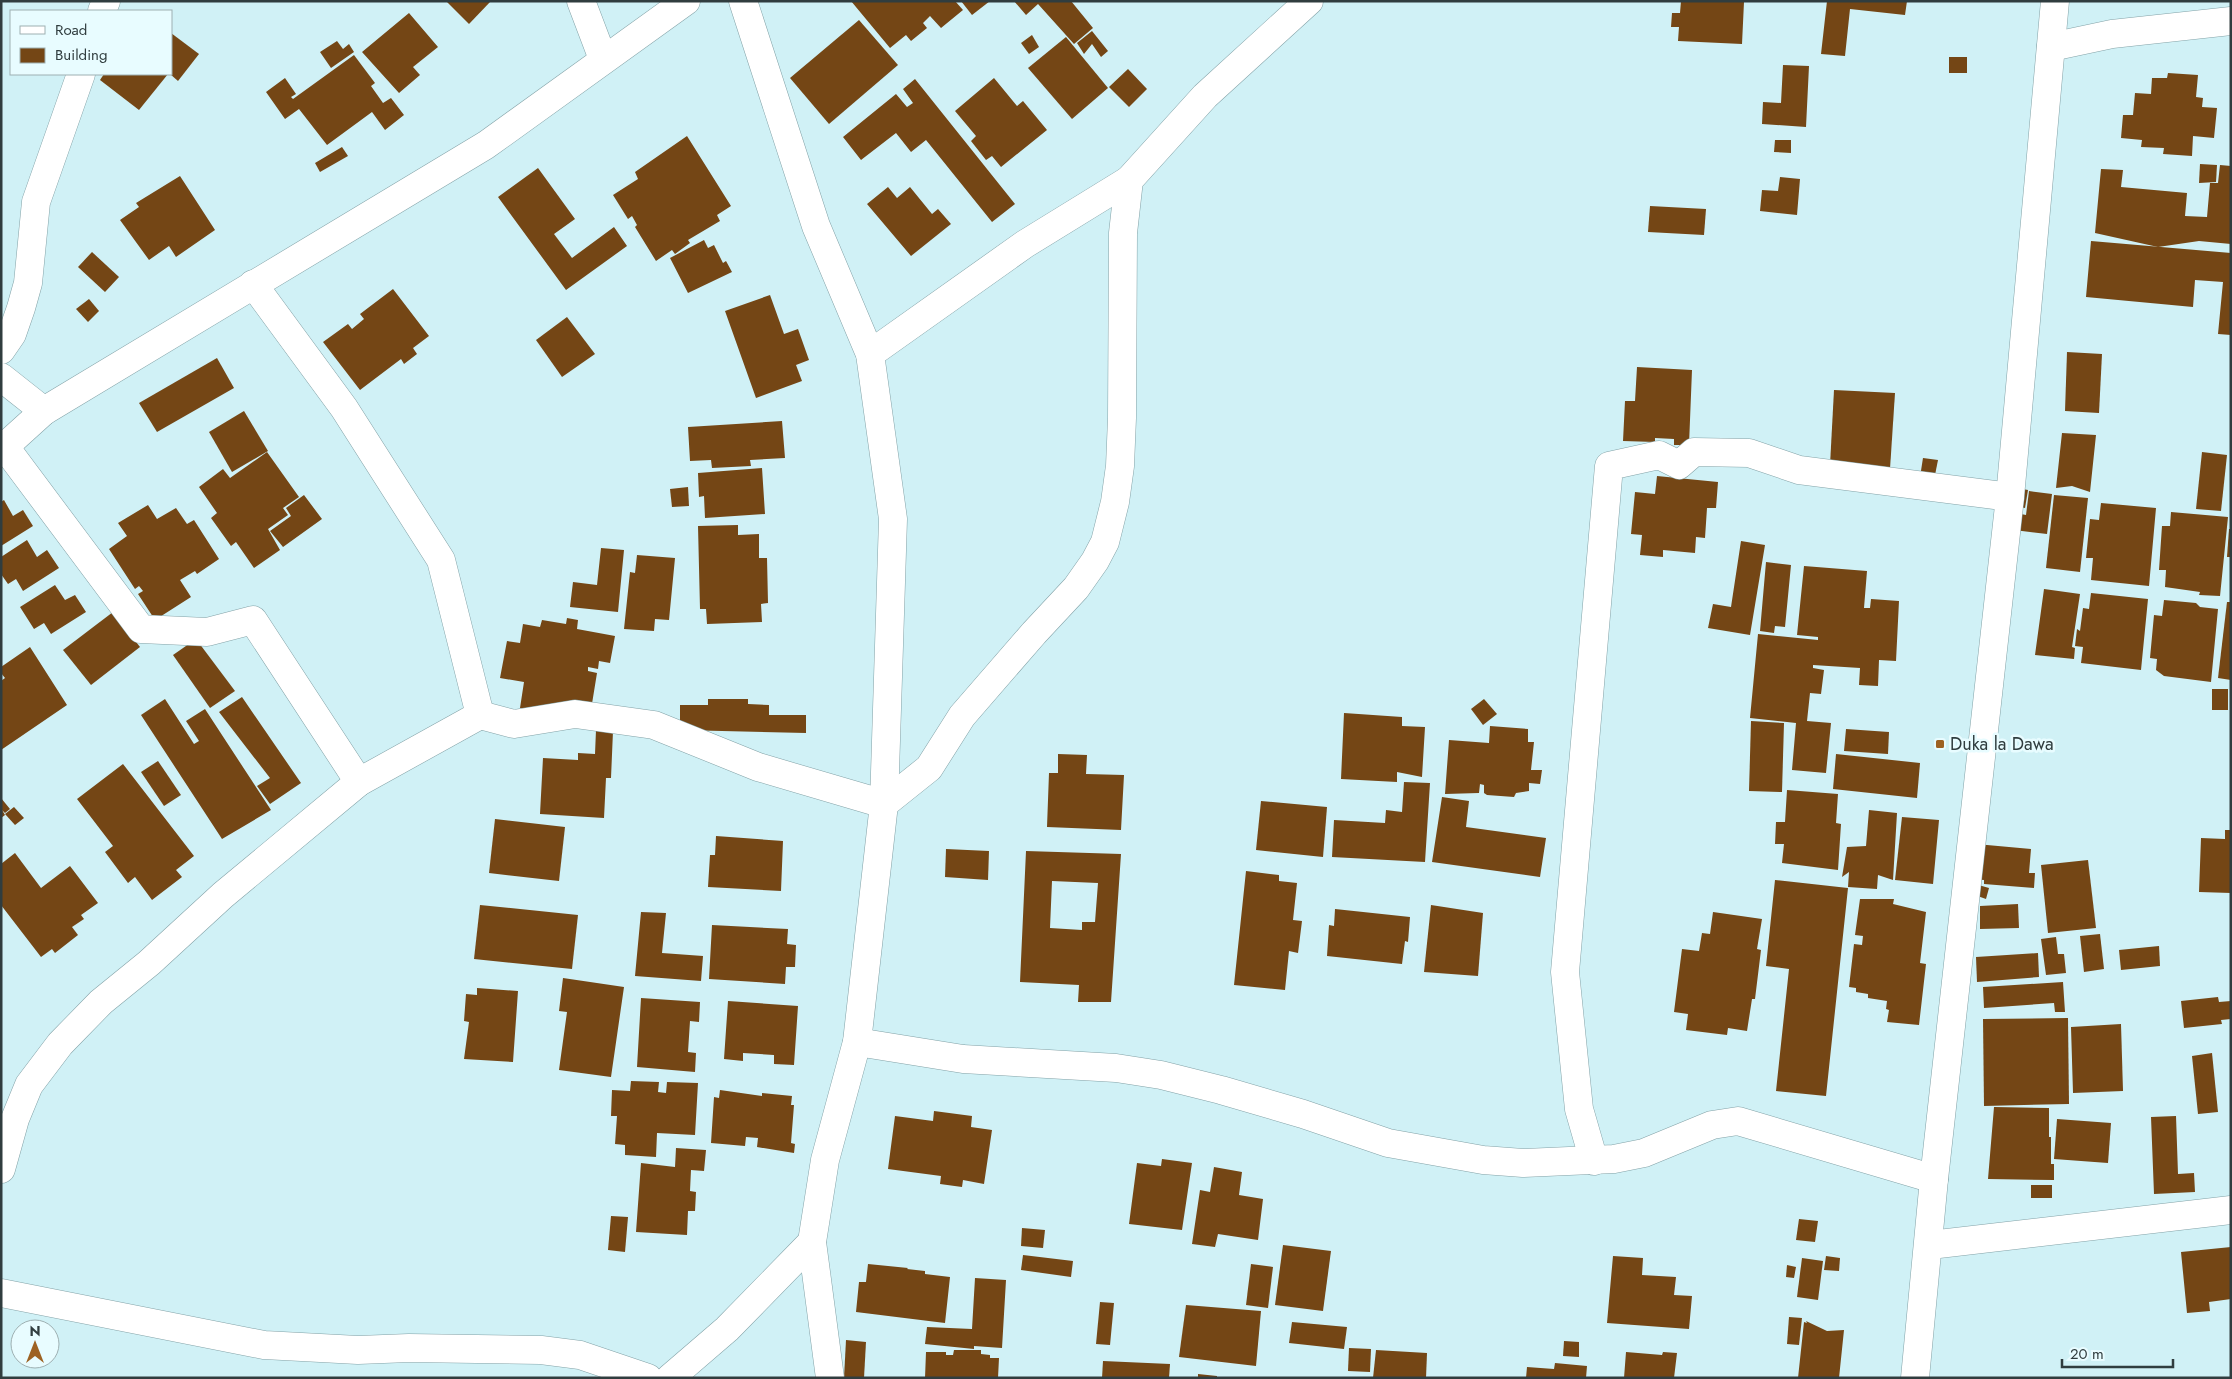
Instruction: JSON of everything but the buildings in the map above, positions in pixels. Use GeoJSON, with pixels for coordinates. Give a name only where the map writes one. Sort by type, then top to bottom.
{"type":"FeatureCollection","features":[{"type":"Feature","properties":{"kind":"street"},"geometry":{"type":"LineString","coordinates":[[582,1],[603,59]]}},
{"type":"Feature","properties":{"kind":"street"},"geometry":{"type":"LineString","coordinates":[[359,782],[253,620],[207,632],[141,629],[3,448],[44,411],[486,145],[686,1]]}},
{"type":"Feature","properties":{"kind":"street"},"geometry":{"type":"LineString","coordinates":[[743,1],[816,226],[870,354],[893,519],[884,804],[857,1042],[825,1160],[812,1242],[830,1378]]}},
{"type":"Feature","properties":{"kind":"street"},"geometry":{"type":"LineString","coordinates":[[870,354],[1025,244],[1129,180],[1205,96],[1309,1]]}},
{"type":"Feature","properties":{"kind":"street"},"geometry":{"type":"LineString","coordinates":[[1915,1378],[1930,1245],[1934,1179],[2010,497],[2055,1]]}},
{"type":"Feature","properties":{"kind":"street"},"geometry":{"type":"LineString","coordinates":[[2051,47],[2112,34],[2231,21]]}},
{"type":"Feature","properties":{"kind":"street"},"geometry":{"type":"LineString","coordinates":[[1,350],[12,334],[22,308],[28,283],[36,202],[81,75]]}},
{"type":"Feature","properties":{"kind":"street"},"geometry":{"type":"LineString","coordinates":[[884,804],[929,768],[962,716],[1034,632],[1076,588],[1095,562],[1104,542],[1115,502],[1120,466],[1123,233],[1129,180]]}},
{"type":"Feature","properties":{"kind":"street"},"geometry":{"type":"LineString","coordinates":[[253,284],[344,408],[441,560],[480,715]]}},
{"type":"Feature","properties":{"kind":"street"},"geometry":{"type":"LineString","coordinates":[[1,377],[44,411]]}},
{"type":"Feature","properties":{"kind":"street"},"geometry":{"type":"LineString","coordinates":[[1594,1161],[1579,1109],[1565,972],[1609,466],[1659,455],[1679,465],[1694,452],[1749,453],[1799,470],[2010,497]]}},
{"type":"Feature","properties":{"kind":"street"},"geometry":{"type":"LineString","coordinates":[[1,1169],[15,1119],[29,1085],[60,1044],[101,1002],[149,963],[223,895],[359,782],[480,715],[514,724],[575,714],[654,725],[758,767],[884,804]]}},
{"type":"Feature","properties":{"kind":"street"},"geometry":{"type":"LineString","coordinates":[[857,1042],[963,1059],[1116,1068],[1161,1076],[1221,1090],[1294,1111],[1388,1143],[1483,1160],[1523,1163],[1594,1161],[1644,1153],[1696,1130],[1712,1125],[1738,1121],[1934,1179]]}},
{"type":"Feature","properties":{"kind":"street"},"geometry":{"type":"LineString","coordinates":[[1930,1245],[2231,1210]]}},
{"type":"Feature","properties":{"kind":"street"},"geometry":{"type":"LineString","coordinates":[[670,1378],[727,1329],[812,1242]]}},
{"type":"Feature","properties":{"kind":"street"},"geometry":{"type":"LineString","coordinates":[[1,1293],[264,1345],[358,1350],[409,1348],[541,1350],[580,1355],[648,1378]]}},
{"type":"Feature","properties":{"kind":"place","name":"Duka la Dawa"},"geometry":{"type":"Point","coordinates":[1940,744]}}]}
